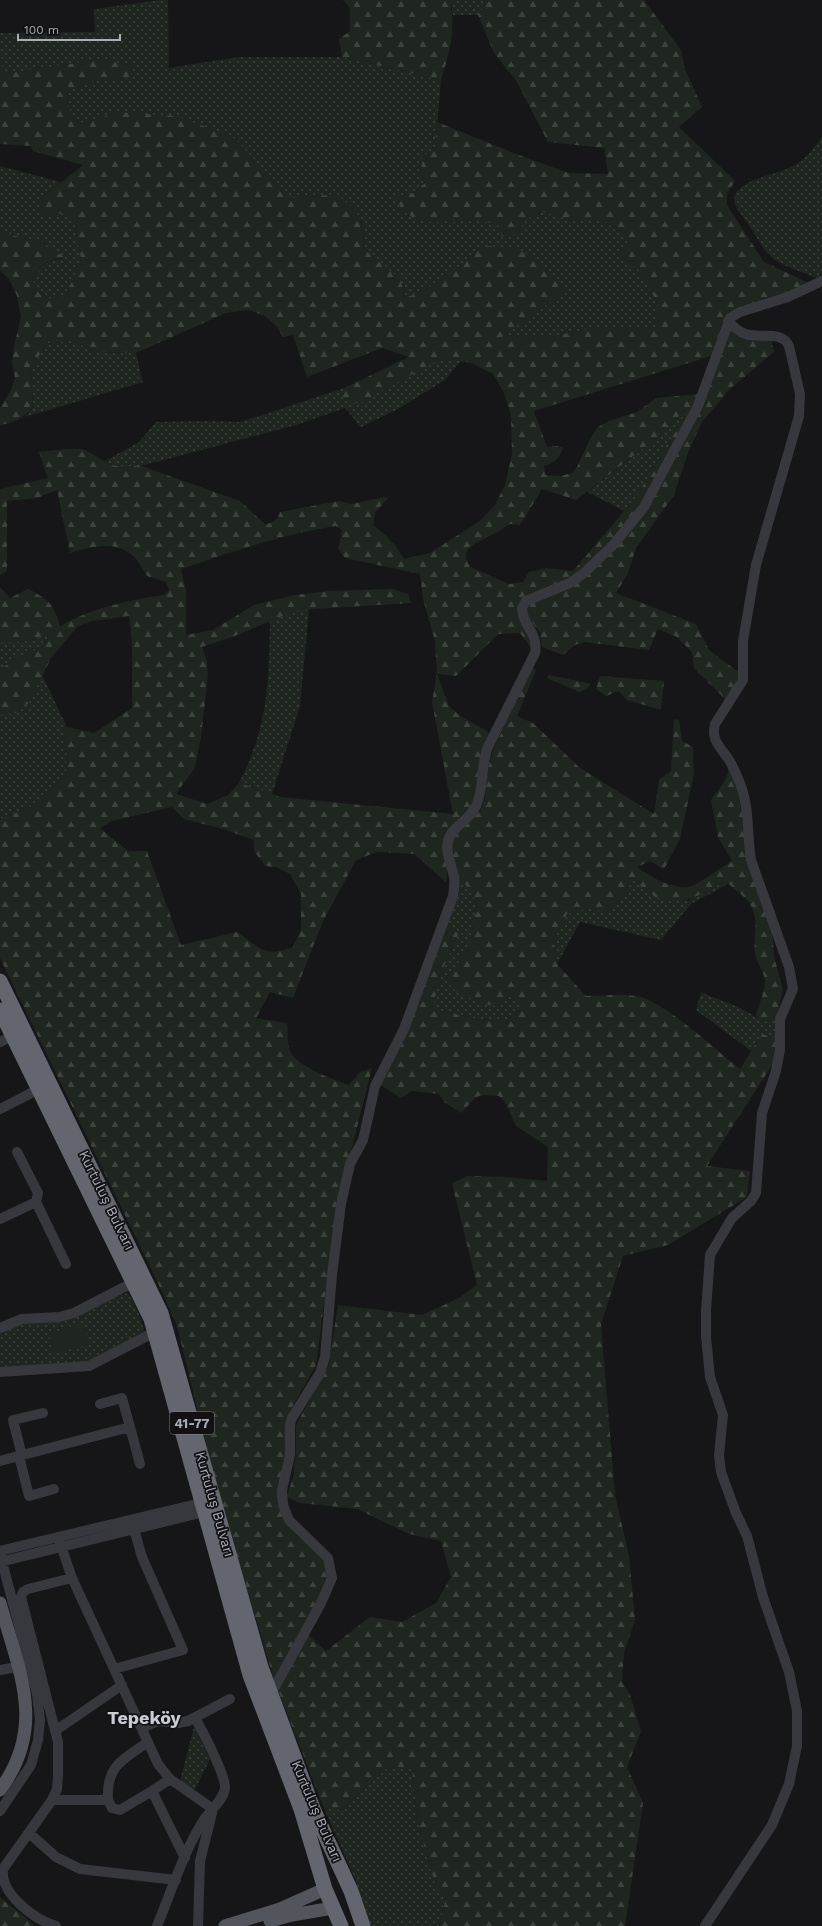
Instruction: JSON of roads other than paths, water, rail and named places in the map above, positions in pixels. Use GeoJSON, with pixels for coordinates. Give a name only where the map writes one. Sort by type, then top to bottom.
{"type":"FeatureCollection","features":[{"type":"Feature","properties":{"kind":"highway","name":"Kurtuluş Bulvarı"},"geometry":{"type":"LineString","coordinates":[[0,981],[161,1313],[270,1694],[314,1811],[347,1881]]}},
{"type":"Feature","properties":{"kind":"highway","name":"Kurtuluş Bulvarı"},"geometry":{"type":"LineString","coordinates":[[0,1010],[6,1039],[39,1089],[134,1282],[156,1332],[250,1675],[302,1809],[325,1889]]}},
{"type":"Feature","properties":{"kind":"highway"},"geometry":{"type":"LineString","coordinates":[[341,1926],[325,1889],[336,1880],[347,1881],[363,1926]]}},
{"type":"Feature","properties":{"kind":"highway"},"geometry":{"type":"LineString","coordinates":[[333,1908],[343,1910],[348,1909],[356,1903]]}},
{"type":"Feature","properties":{"kind":"main road"},"geometry":{"type":"LineString","coordinates":[[0,1602],[9,1668],[26,1707],[26,1733],[17,1762],[0,1790]]}},
{"type":"Feature","properties":{"kind":"main road"},"geometry":{"type":"LineString","coordinates":[[0,1634],[19,1708],[19,1724],[14,1749],[0,1776]]}},
{"type":"Feature","properties":{"kind":"main road"},"geometry":{"type":"LineString","coordinates":[[225,1926],[280,1909],[325,1889]]}},
{"type":"Feature","properties":{"kind":"main road"},"geometry":{"type":"LineString","coordinates":[[252,1926],[292,1915],[333,1908]]}},
{"type":"Feature","properties":{"kind":"street"},"geometry":{"type":"LineString","coordinates":[[270,1694],[321,1603],[332,1578],[328,1558],[289,1520],[283,1505],[282,1490],[290,1459],[289,1437],[292,1418],[313,1386],[323,1366],[325,1357],[332,1275],[341,1204],[350,1164],[363,1140],[375,1086],[404,1029],[442,930],[453,896],[454,884],[447,848],[448,838],[469,818],[476,806],[483,783],[484,760],[488,746],[535,653],[535,637],[523,617],[522,608],[526,601],[570,583],[584,573],[614,544],[644,507],[698,406],[728,321],[740,312],[788,297],[822,281]]}},
{"type":"Feature","properties":{"kind":"street"},"geometry":{"type":"LineString","coordinates":[[705,1926],[757,1849],[781,1807],[798,1746],[798,1729],[794,1693],[789,1672],[763,1597],[747,1536],[720,1472],[719,1455],[723,1415],[711,1382],[706,1337],[706,1311],[710,1255],[737,1212],[751,1202],[756,1193],[762,1113],[776,1071],[780,1050],[780,1019],[793,989],[789,967],[761,885],[752,865],[748,845],[748,812],[744,791],[730,762],[717,744],[714,724],[743,680],[743,641],[756,565],[797,429],[801,400],[790,346],[786,341],[779,337],[756,337],[745,334],[728,321]]}},
{"type":"Feature","properties":{"kind":"street"},"geometry":{"type":"LineString","coordinates":[[0,1109],[39,1089]]}},
{"type":"Feature","properties":{"kind":"street"},"geometry":{"type":"LineString","coordinates":[[17,1152],[38,1193],[36,1202],[66,1264]]}},
{"type":"Feature","properties":{"kind":"street"},"geometry":{"type":"LineString","coordinates":[[0,1219],[36,1202]]}},
{"type":"Feature","properties":{"kind":"street"},"geometry":{"type":"LineString","coordinates":[[0,1328],[22,1319],[59,1317],[74,1313],[134,1282]]}},
{"type":"Feature","properties":{"kind":"street"},"geometry":{"type":"LineString","coordinates":[[0,1372],[89,1366],[156,1332]]}},
{"type":"Feature","properties":{"kind":"street"},"geometry":{"type":"LineString","coordinates":[[100,1404],[122,1398],[140,1464]]}},
{"type":"Feature","properties":{"kind":"street"},"geometry":{"type":"LineString","coordinates":[[43,1413],[13,1420],[29,1496],[54,1488]]}},
{"type":"Feature","properties":{"kind":"street"},"geometry":{"type":"LineString","coordinates":[[0,1462],[130,1427]]}},
{"type":"Feature","properties":{"kind":"street"},"geometry":{"type":"LineString","coordinates":[[0,1811],[31,1765],[38,1740],[40,1720],[37,1694],[0,1557],[128,1527],[203,1507]]}},
{"type":"Feature","properties":{"kind":"street"},"geometry":{"type":"LineString","coordinates":[[114,1669],[183,1650],[128,1527]]}},
{"type":"Feature","properties":{"kind":"street"},"geometry":{"type":"LineString","coordinates":[[59,1542],[72,1578],[158,1764],[170,1779],[213,1810]]}},
{"type":"Feature","properties":{"kind":"street"},"geometry":{"type":"LineString","coordinates":[[56,1926],[40,1923],[30,1915],[11,1899],[2,1888],[0,1880],[3,1869],[52,1800],[57,1789],[59,1768],[55,1731],[21,1597],[23,1592],[28,1589],[72,1578]]}},
{"type":"Feature","properties":{"kind":"street"},"geometry":{"type":"LineString","coordinates":[[55,1731],[122,1685]]}},
{"type":"Feature","properties":{"kind":"street"},"geometry":{"type":"LineString","coordinates":[[142,1728],[155,1721],[178,1723],[195,1718],[230,1699]]}},
{"type":"Feature","properties":{"kind":"street"},"geometry":{"type":"LineString","coordinates":[[156,1926],[185,1858],[202,1824],[224,1793],[225,1786],[206,1739],[195,1718]]}},
{"type":"Feature","properties":{"kind":"street"},"geometry":{"type":"LineString","coordinates":[[148,1742],[114,1767],[108,1786],[108,1800],[112,1808],[120,1810],[170,1779]]}},
{"type":"Feature","properties":{"kind":"street"},"geometry":{"type":"LineString","coordinates":[[152,1791],[185,1858]]}},
{"type":"Feature","properties":{"kind":"street"},"geometry":{"type":"LineString","coordinates":[[52,1800],[108,1800]]}},
{"type":"Feature","properties":{"kind":"street"},"geometry":{"type":"LineString","coordinates":[[198,1926],[200,1860],[213,1810]]}},
{"type":"Feature","properties":{"kind":"street"},"geometry":{"type":"LineString","coordinates":[[29,1833],[56,1857],[80,1869],[176,1880]]}},
{"type":"Feature","properties":{"kind":"district","name":"Tepeköy"},"geometry":{"type":"Point","coordinates":[144,1717]}}]}
